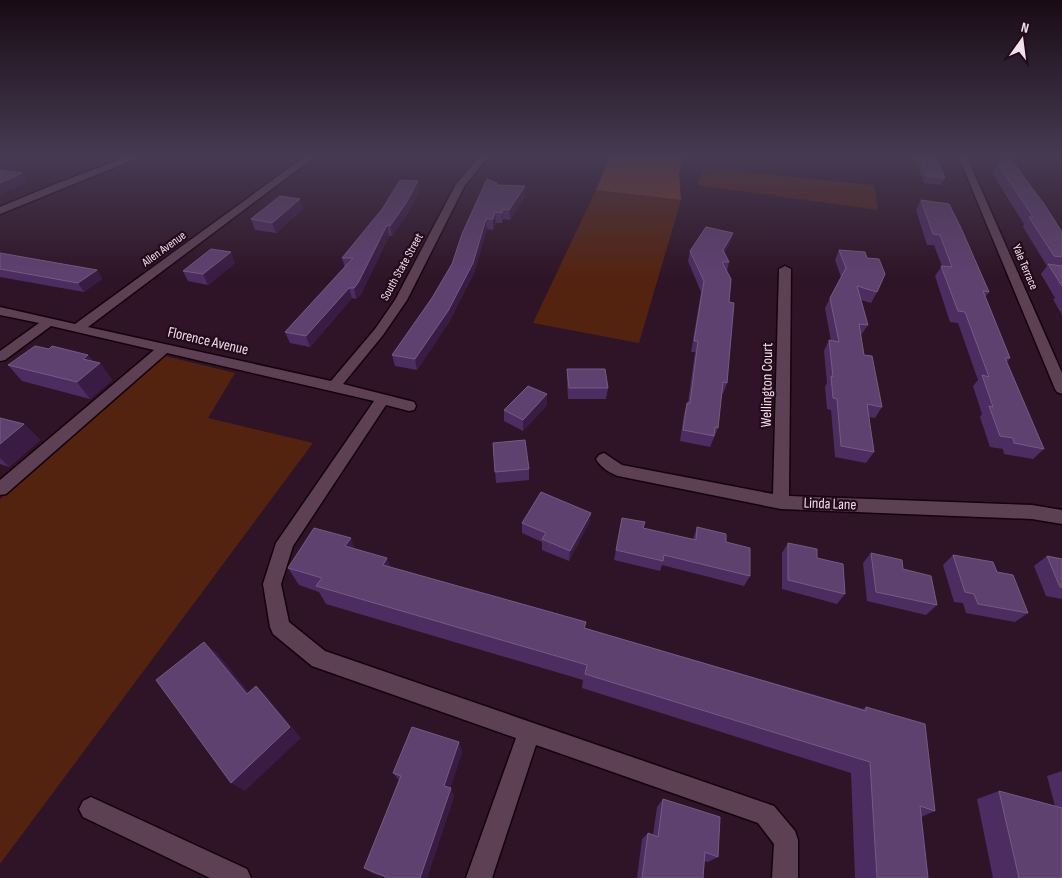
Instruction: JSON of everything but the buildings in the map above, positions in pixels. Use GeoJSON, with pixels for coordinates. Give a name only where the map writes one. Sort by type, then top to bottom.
{"type":"FeatureCollection","features":[{"type":"Feature","properties":{"kind":"street"},"geometry":{"type":"LineString","coordinates":[[0,211],[33,196]]}},
{"type":"Feature","properties":{"kind":"street","name":"Allen Avenue"},"geometry":{"type":"LineString","coordinates":[[78,328],[257,196]]}},
{"type":"Feature","properties":{"kind":"street","name":"South State Street"},"geometry":{"type":"LineString","coordinates":[[334,386],[379,332],[401,300],[455,196]]}},
{"type":"Feature","properties":{"kind":"street","name":"Yale Terrace"},"geometry":{"type":"LineString","coordinates":[[980,196],[1062,389]]}},
{"type":"Feature","properties":{"kind":"street","name":"Wellington Court"},"geometry":{"type":"LineString","coordinates":[[781,502],[785,269]]}},
{"type":"Feature","properties":{"kind":"street","name":"Florence Avenue"},"geometry":{"type":"LineString","coordinates":[[3,314],[78,328],[334,386],[409,406]]}},
{"type":"Feature","properties":{"kind":"street"},"geometry":{"type":"LineString","coordinates":[[0,357],[50,322]]}},
{"type":"Feature","properties":{"kind":"street"},"geometry":{"type":"LineString","coordinates":[[0,489],[164,348]]}},
{"type":"Feature","properties":{"kind":"street"},"geometry":{"type":"LineString","coordinates":[[383,399],[285,543],[272,584],[280,627],[319,658],[766,814],[786,840],[785,878]]}},
{"type":"Feature","properties":{"kind":"street","name":"Linda Lane"},"geometry":{"type":"LineString","coordinates":[[604,458],[618,470],[781,502],[1032,512],[1062,518]]}},
{"type":"Feature","properties":{"kind":"street"},"geometry":{"type":"LineString","coordinates":[[479,878],[529,732]]}},
{"type":"Feature","properties":{"kind":"street"},"geometry":{"type":"LineString","coordinates":[[91,809],[238,878]]}},
{"type":"Feature","properties":{"kind":"shaded area"},"geometry":{"type":"Polygon","coordinates":[[[593,196],[647,196],[681,200],[639,343],[533,323],[593,196]]]}},
{"type":"Feature","properties":{"kind":"shaded area"},"geometry":{"type":"Polygon","coordinates":[[[647,196],[681,196],[681,200],[647,196]]]}},
{"type":"Feature","properties":{"kind":"shaded area"},"geometry":{"type":"Polygon","coordinates":[[[776,196],[876,196],[878,210],[776,196]]]}},
{"type":"Feature","properties":{"kind":"shaded area"},"geometry":{"type":"Polygon","coordinates":[[[165,356],[235,373],[208,418],[313,443],[0,864],[0,499],[165,356]]]}}]}
